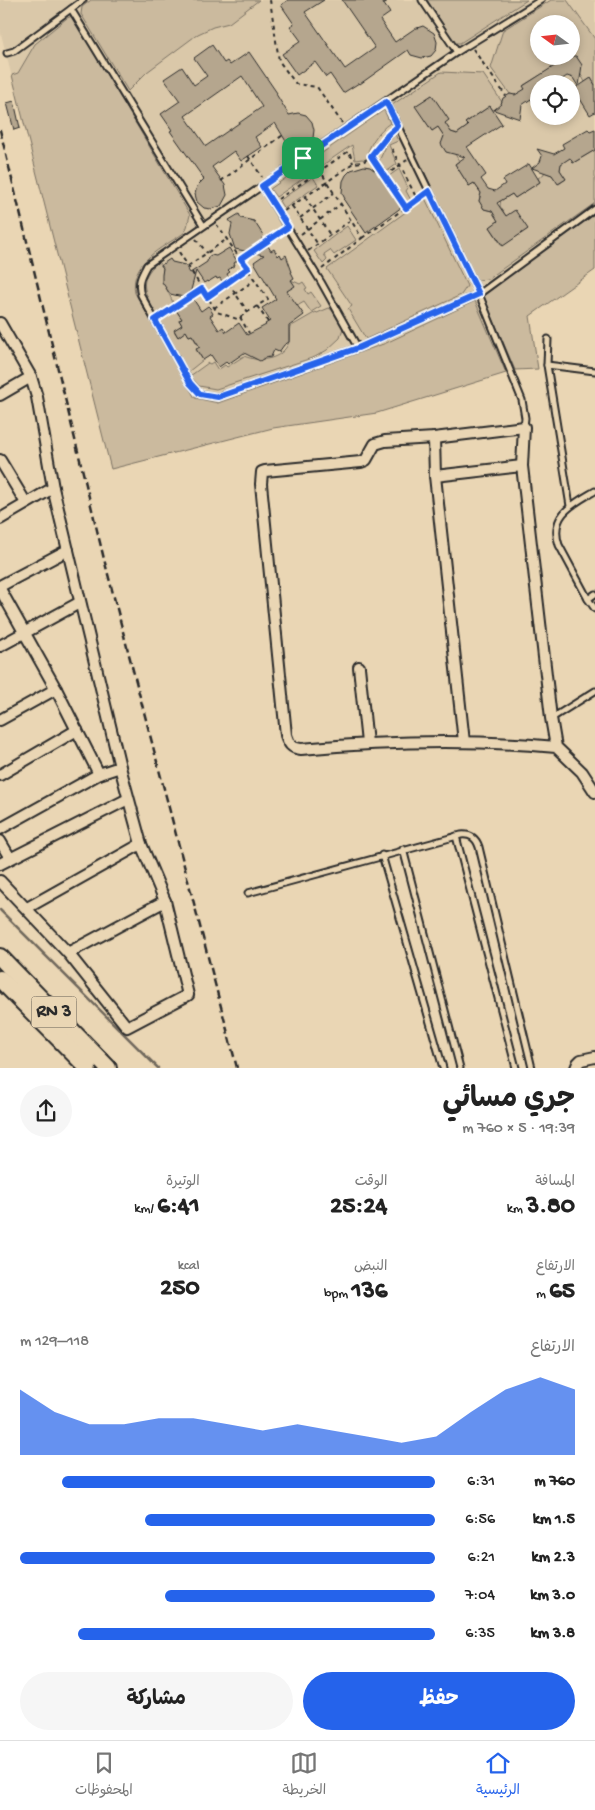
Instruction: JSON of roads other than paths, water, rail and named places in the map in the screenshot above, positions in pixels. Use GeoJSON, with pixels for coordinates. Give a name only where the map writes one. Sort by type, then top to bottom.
{"type":"FeatureCollection","features":[{"type":"Feature","properties":{"kind":"highway","name":"RN 3"},"geometry":{"type":"LineString","coordinates":[[0,957],[108,1068]]}},
{"type":"Feature","properties":{"kind":"highway","name":"RN 3"},"geometry":{"type":"LineString","coordinates":[[0,979],[88,1068]]}},
{"type":"Feature","properties":{"kind":"street"},"geometry":{"type":"LineString","coordinates":[[0,325],[31,377],[37,397],[53,488],[79,603],[128,800],[142,844],[165,901],[188,995],[127,1027],[68,953],[0,881]]}},
{"type":"Feature","properties":{"kind":"street"},"geometry":{"type":"LineString","coordinates":[[0,395],[31,377]]}},
{"type":"Feature","properties":{"kind":"street"},"geometry":{"type":"LineString","coordinates":[[556,747],[497,742],[367,743],[301,750],[289,745],[286,735],[277,649],[260,477],[262,472],[266,470],[361,462],[366,460],[375,444],[385,440],[434,438],[524,427],[522,466],[556,747],[582,772],[595,792]]}},
{"type":"Feature","properties":{"kind":"street"},"geometry":{"type":"LineString","coordinates":[[434,438],[435,476],[464,742]]}},
{"type":"Feature","properties":{"kind":"street"},"geometry":{"type":"LineString","coordinates":[[0,460],[26,503]]}},
{"type":"Feature","properties":{"kind":"street"},"geometry":{"type":"LineString","coordinates":[[435,476],[522,466]]}},
{"type":"Feature","properties":{"kind":"street"},"geometry":{"type":"LineString","coordinates":[[0,519],[53,488]]}},
{"type":"Feature","properties":{"kind":"street"},"geometry":{"type":"LineString","coordinates":[[68,550],[0,588],[23,633],[56,689],[99,774]]}},
{"type":"Feature","properties":{"kind":"street"},"geometry":{"type":"LineString","coordinates":[[0,646],[79,603]]}},
{"type":"Feature","properties":{"kind":"street"},"geometry":{"type":"LineString","coordinates":[[359,667],[367,743]]}},
{"type":"Feature","properties":{"kind":"street"},"geometry":{"type":"LineString","coordinates":[[0,720],[56,689]]}},
{"type":"Feature","properties":{"kind":"street"},"geometry":{"type":"LineString","coordinates":[[0,775],[77,730]]}},
{"type":"Feature","properties":{"kind":"street"},"geometry":{"type":"LineString","coordinates":[[0,829],[99,774],[120,767]]}},
{"type":"Feature","properties":{"kind":"street"},"geometry":{"type":"LineString","coordinates":[[0,864],[128,800]]}},
{"type":"Feature","properties":{"kind":"street"},"geometry":{"type":"LineString","coordinates":[[0,841],[10,858]]}},
{"type":"Feature","properties":{"kind":"street"},"geometry":{"type":"LineString","coordinates":[[27,908],[142,844]]}},
{"type":"Feature","properties":{"kind":"street"},"geometry":{"type":"LineString","coordinates":[[68,953],[165,901]]}},
{"type":"Feature","properties":{"kind":"street"},"geometry":{"type":"LineString","coordinates":[[576,1068],[581,1060],[595,1057]]}},
{"type":"Feature","properties":{"kind":"lane"},"geometry":{"type":"LineString","coordinates":[[7,53],[14,51],[83,0]]}},
{"type":"Feature","properties":{"kind":"lane"},"geometry":{"type":"LineString","coordinates":[[422,0],[457,52]]}},
{"type":"Feature","properties":{"kind":"lane"},"geometry":{"type":"LineString","coordinates":[[541,0],[457,52],[147,265],[140,277],[139,287],[141,295],[190,383],[200,394],[218,397],[358,348],[479,294],[595,209]]}},
{"type":"Feature","properties":{"kind":"lane"},"geometry":{"type":"LineString","coordinates":[[71,9],[203,225]]}},
{"type":"Feature","properties":{"kind":"lane"},"geometry":{"type":"LineString","coordinates":[[386,102],[479,294],[522,400],[525,418],[524,427]]}},
{"type":"Feature","properties":{"kind":"lane"},"geometry":{"type":"LineString","coordinates":[[264,184],[272,203],[316,274],[358,348]]}},
{"type":"Feature","properties":{"kind":"lane"},"geometry":{"type":"LineString","coordinates":[[548,339],[547,365],[570,506]]}},
{"type":"Feature","properties":{"kind":"lane"},"geometry":{"type":"LineString","coordinates":[[547,365],[595,371]]}},
{"type":"Feature","properties":{"kind":"lane"},"geometry":{"type":"LineString","coordinates":[[595,492],[570,506],[562,515],[557,527],[556,538],[595,609]]}},
{"type":"Feature","properties":{"kind":"lane"},"geometry":{"type":"LineString","coordinates":[[588,599],[595,594]]}},
{"type":"Feature","properties":{"kind":"lane"},"geometry":{"type":"LineString","coordinates":[[551,718],[595,692]]}},
{"type":"Feature","properties":{"kind":"lane"},"geometry":{"type":"LineString","coordinates":[[248,893],[382,855],[456,836],[469,835],[475,839],[479,847],[532,1068]]}},
{"type":"Feature","properties":{"kind":"lane"},"geometry":{"type":"LineString","coordinates":[[456,836],[516,1068]]}},
{"type":"Feature","properties":{"kind":"lane"},"geometry":{"type":"LineString","coordinates":[[404,850],[460,1068]]}},
{"type":"Feature","properties":{"kind":"lane"},"geometry":{"type":"LineString","coordinates":[[382,855],[443,1068]]}},
{"type":"Feature","properties":{"kind":"waterway"},"geometry":{"type":"LineString","coordinates":[[0,910],[158,1068]]}},
{"type":"Feature","properties":{"kind":"railway"},"geometry":{"type":"LineString","coordinates":[[0,130],[104,559],[237,1068]]}}]}
